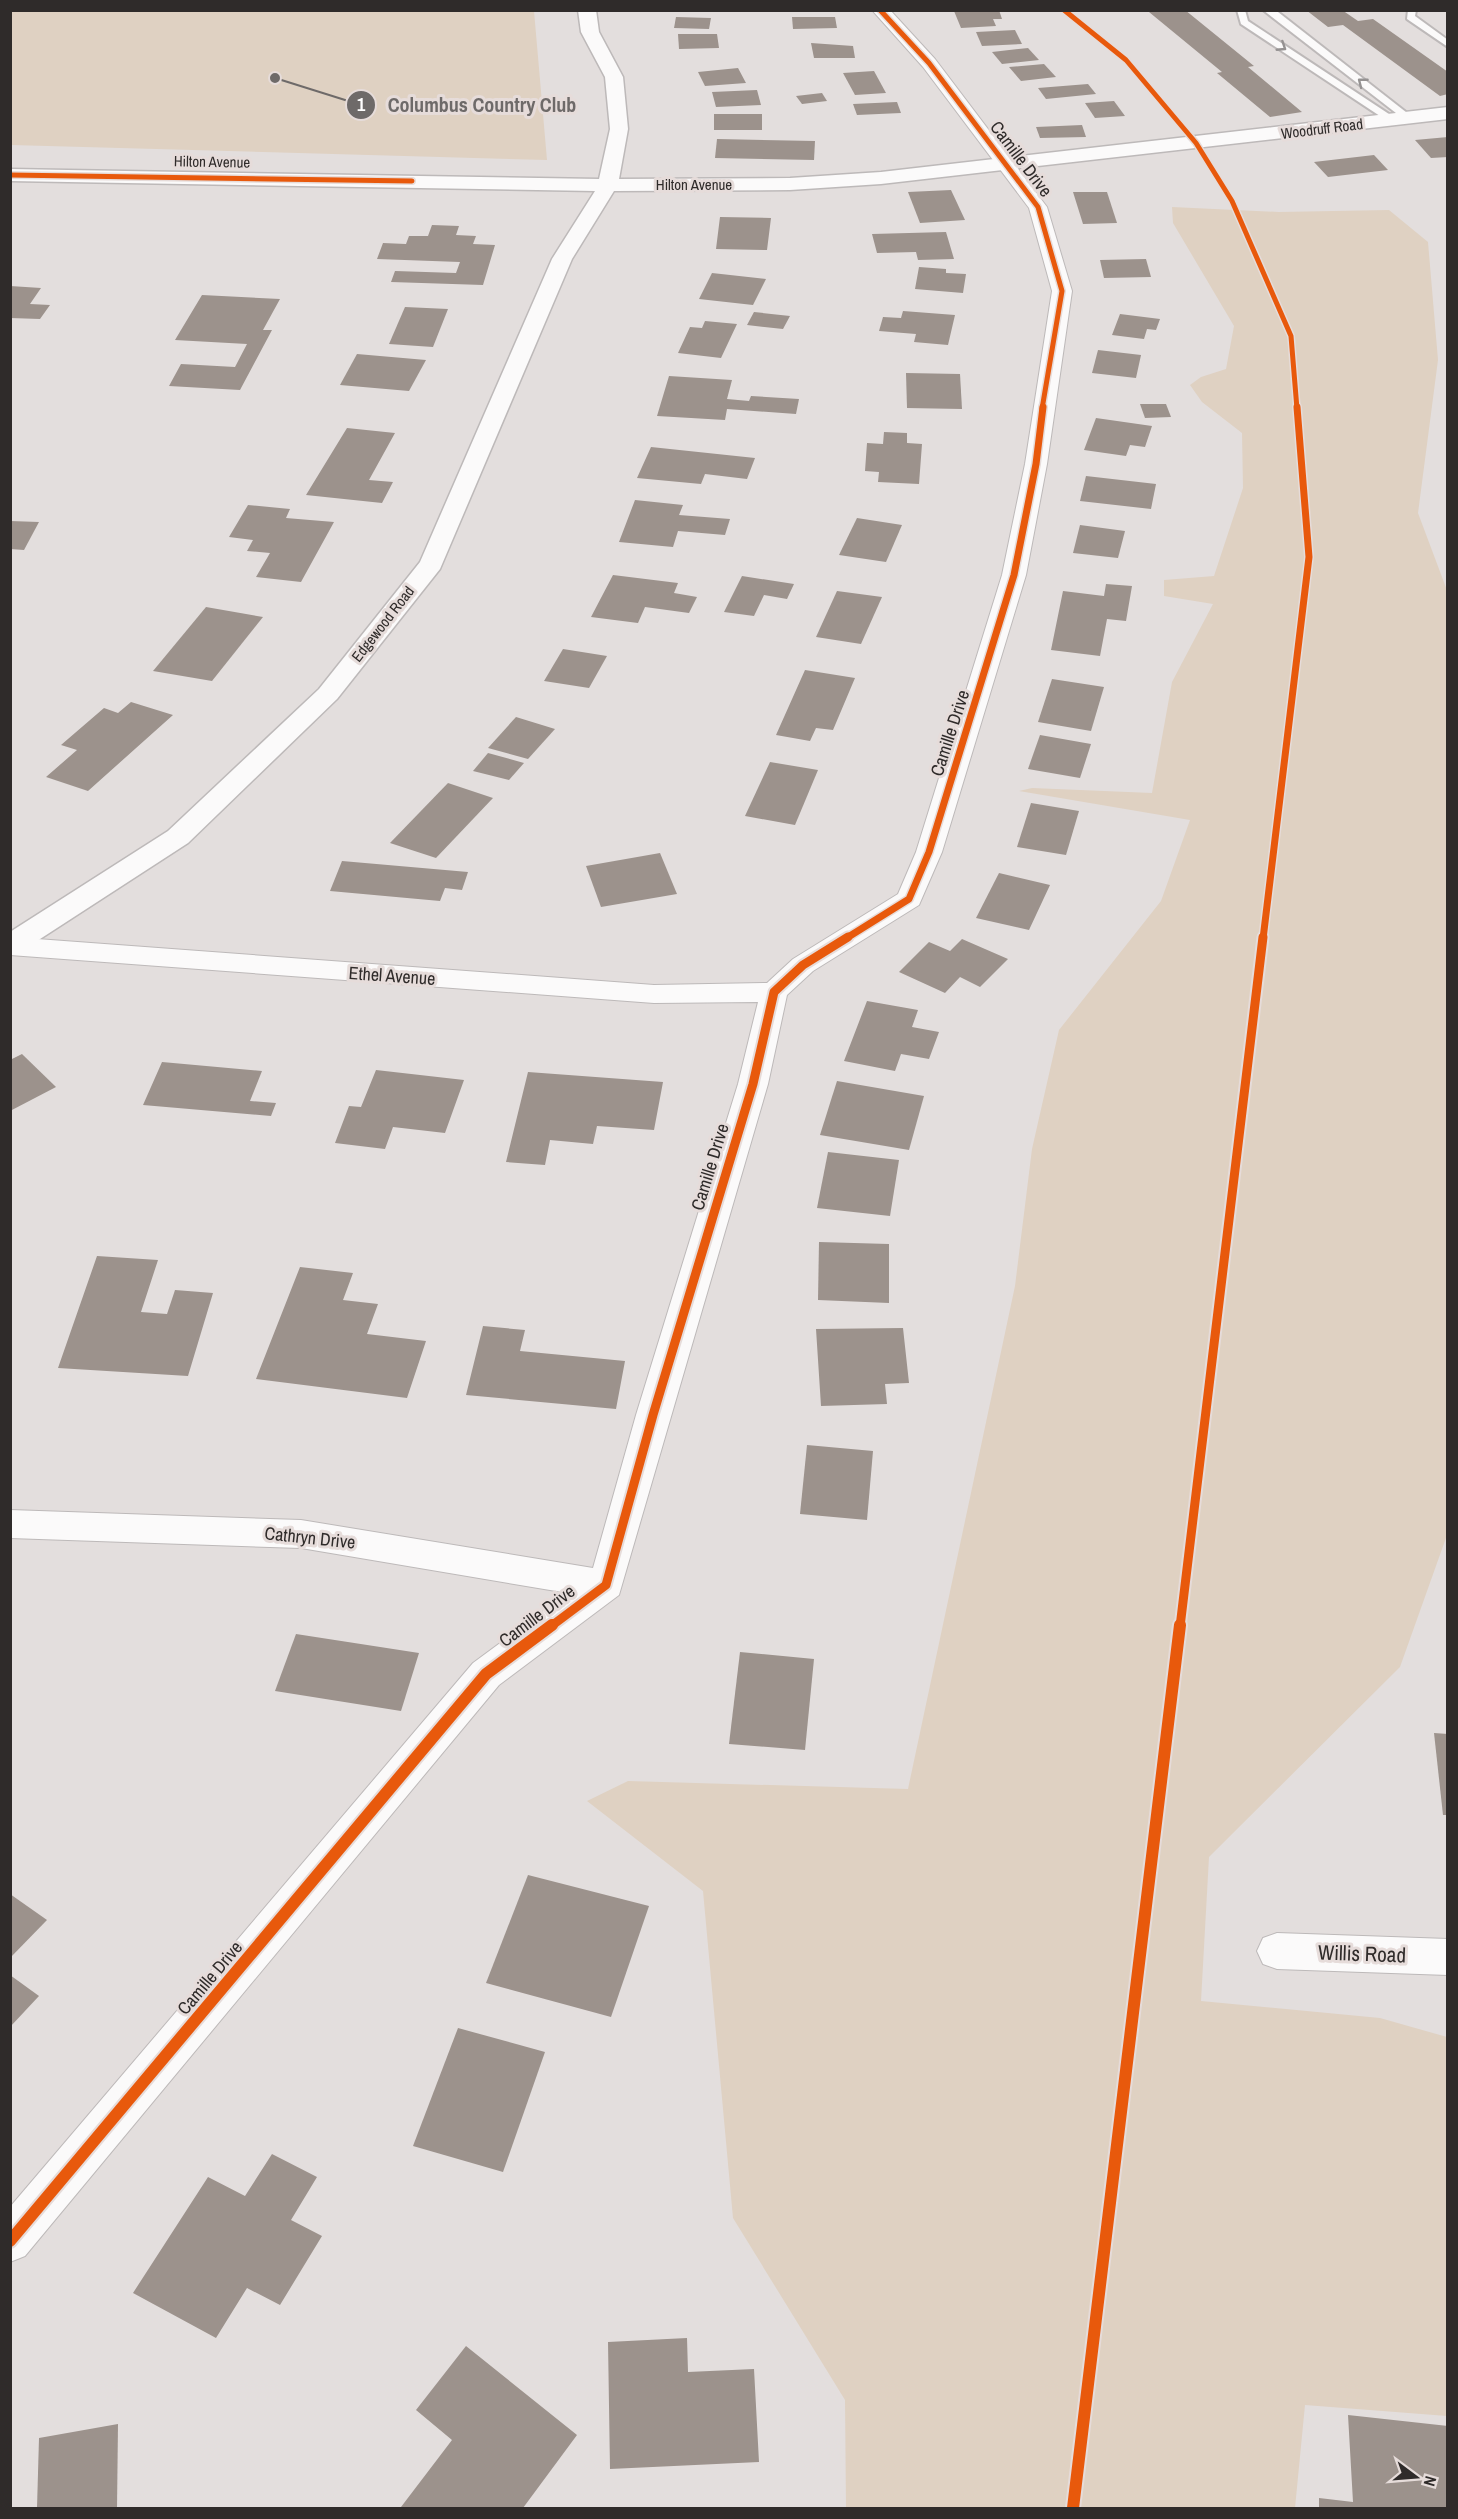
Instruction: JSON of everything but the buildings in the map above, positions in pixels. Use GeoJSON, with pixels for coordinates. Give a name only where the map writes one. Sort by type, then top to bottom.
{"type":"FeatureCollection","features":[{"type":"Feature","properties":{"kind":"street"},"geometry":{"type":"LineString","coordinates":[[586,10],[590,32],[614,77],[619,129],[608,185]]}},
{"type":"Feature","properties":{"kind":"street","name":"Camille Drive"},"geometry":{"type":"LineString","coordinates":[[10,2241],[486,1674],[606,1585],[653,1415],[753,1084],[774,992],[803,965],[909,899],[929,852],[965,741],[1014,575],[1036,464],[1041,417],[1062,291],[1038,207],[929,63],[880,10]]}},
{"type":"Feature","properties":{"kind":"street","name":"Woodruff Road"},"geometry":{"type":"LineString","coordinates":[[1196,143],[1448,113]]}},
{"type":"Feature","properties":{"kind":"street","name":"Hilton Avenue"},"geometry":{"type":"LineString","coordinates":[[10,175],[608,185],[790,184],[1007,164],[1196,143]]}},
{"type":"Feature","properties":{"kind":"street","name":"Edgewood Road"},"geometry":{"type":"LineString","coordinates":[[10,945],[178,837],[328,694],[431,564],[562,260],[608,185]]}},
{"type":"Feature","properties":{"kind":"street","name":"Ethel Avenue"},"geometry":{"type":"LineString","coordinates":[[10,945],[654,994],[774,992]]}},
{"type":"Feature","properties":{"kind":"street","name":"Cathryn Drive"},"geometry":{"type":"LineString","coordinates":[[10,1524],[301,1534],[606,1585]]}},
{"type":"Feature","properties":{"kind":"street","name":"Willis Road"},"geometry":{"type":"LineString","coordinates":[[1277,1951],[1448,1957]]}},
{"type":"Feature","properties":{"kind":"lane"},"geometry":{"type":"LineString","coordinates":[[1241,10],[1244,22],[1400,119]]}},
{"type":"Feature","properties":{"kind":"lane"},"geometry":{"type":"LineString","coordinates":[[1267,10],[1275,14],[1400,119]]}},
{"type":"Feature","properties":{"kind":"lane"},"geometry":{"type":"LineString","coordinates":[[1412,10],[1410,17],[1448,44]]}},
{"type":"Feature","properties":{"kind":"shaded area"},"geometry":{"type":"Polygon","coordinates":[[[11,10],[534,11],[547,160],[11,145],[11,10]]]}},
{"type":"Feature","properties":{"kind":"shaded area"},"geometry":{"type":"Polygon","coordinates":[[[1172,207],[1279,212],[1389,210],[1428,242],[1438,360],[1418,513],[1448,593],[1447,1535],[1400,1667],[1209,1857],[1201,2001],[1380,2018],[1447,2037],[1447,2416],[1305,2405],[1295,2508],[846,2508],[845,2400],[733,2218],[703,1891],[587,1801],[628,1781],[908,1789],[1015,1286],[1032,1149],[1059,1030],[1161,901],[1190,820],[1019,791],[1032,788],[1152,793],[1172,682],[1213,604],[1164,596],[1164,580],[1214,576],[1243,488],[1242,433],[1202,402],[1190,385],[1201,377],[1226,369],[1234,326],[1173,223],[1172,207]]]}},
{"type":"Feature","properties":{"kind":"cycle path"},"geometry":{"type":"LineString","coordinates":[[10,2241],[486,1674],[606,1585],[653,1415],[753,1084],[774,992],[803,965],[909,899],[929,852],[972,719],[1014,575],[1036,464],[1041,417],[1062,291],[1038,207],[929,63],[880,10]]}},
{"type":"Feature","properties":{"kind":"cycle path"},"geometry":{"type":"LineString","coordinates":[[1064,10],[1126,60],[1196,143],[1232,201],[1291,336],[1309,557],[1073,2508]]}},
{"type":"Feature","properties":{"kind":"cycle path"},"geometry":{"type":"LineString","coordinates":[[10,175],[412,181]]}},
{"type":"Feature","properties":{"kind":"place","name":"Columbus Country Club"},"geometry":{"type":"Point","coordinates":[275,78]}}]}
